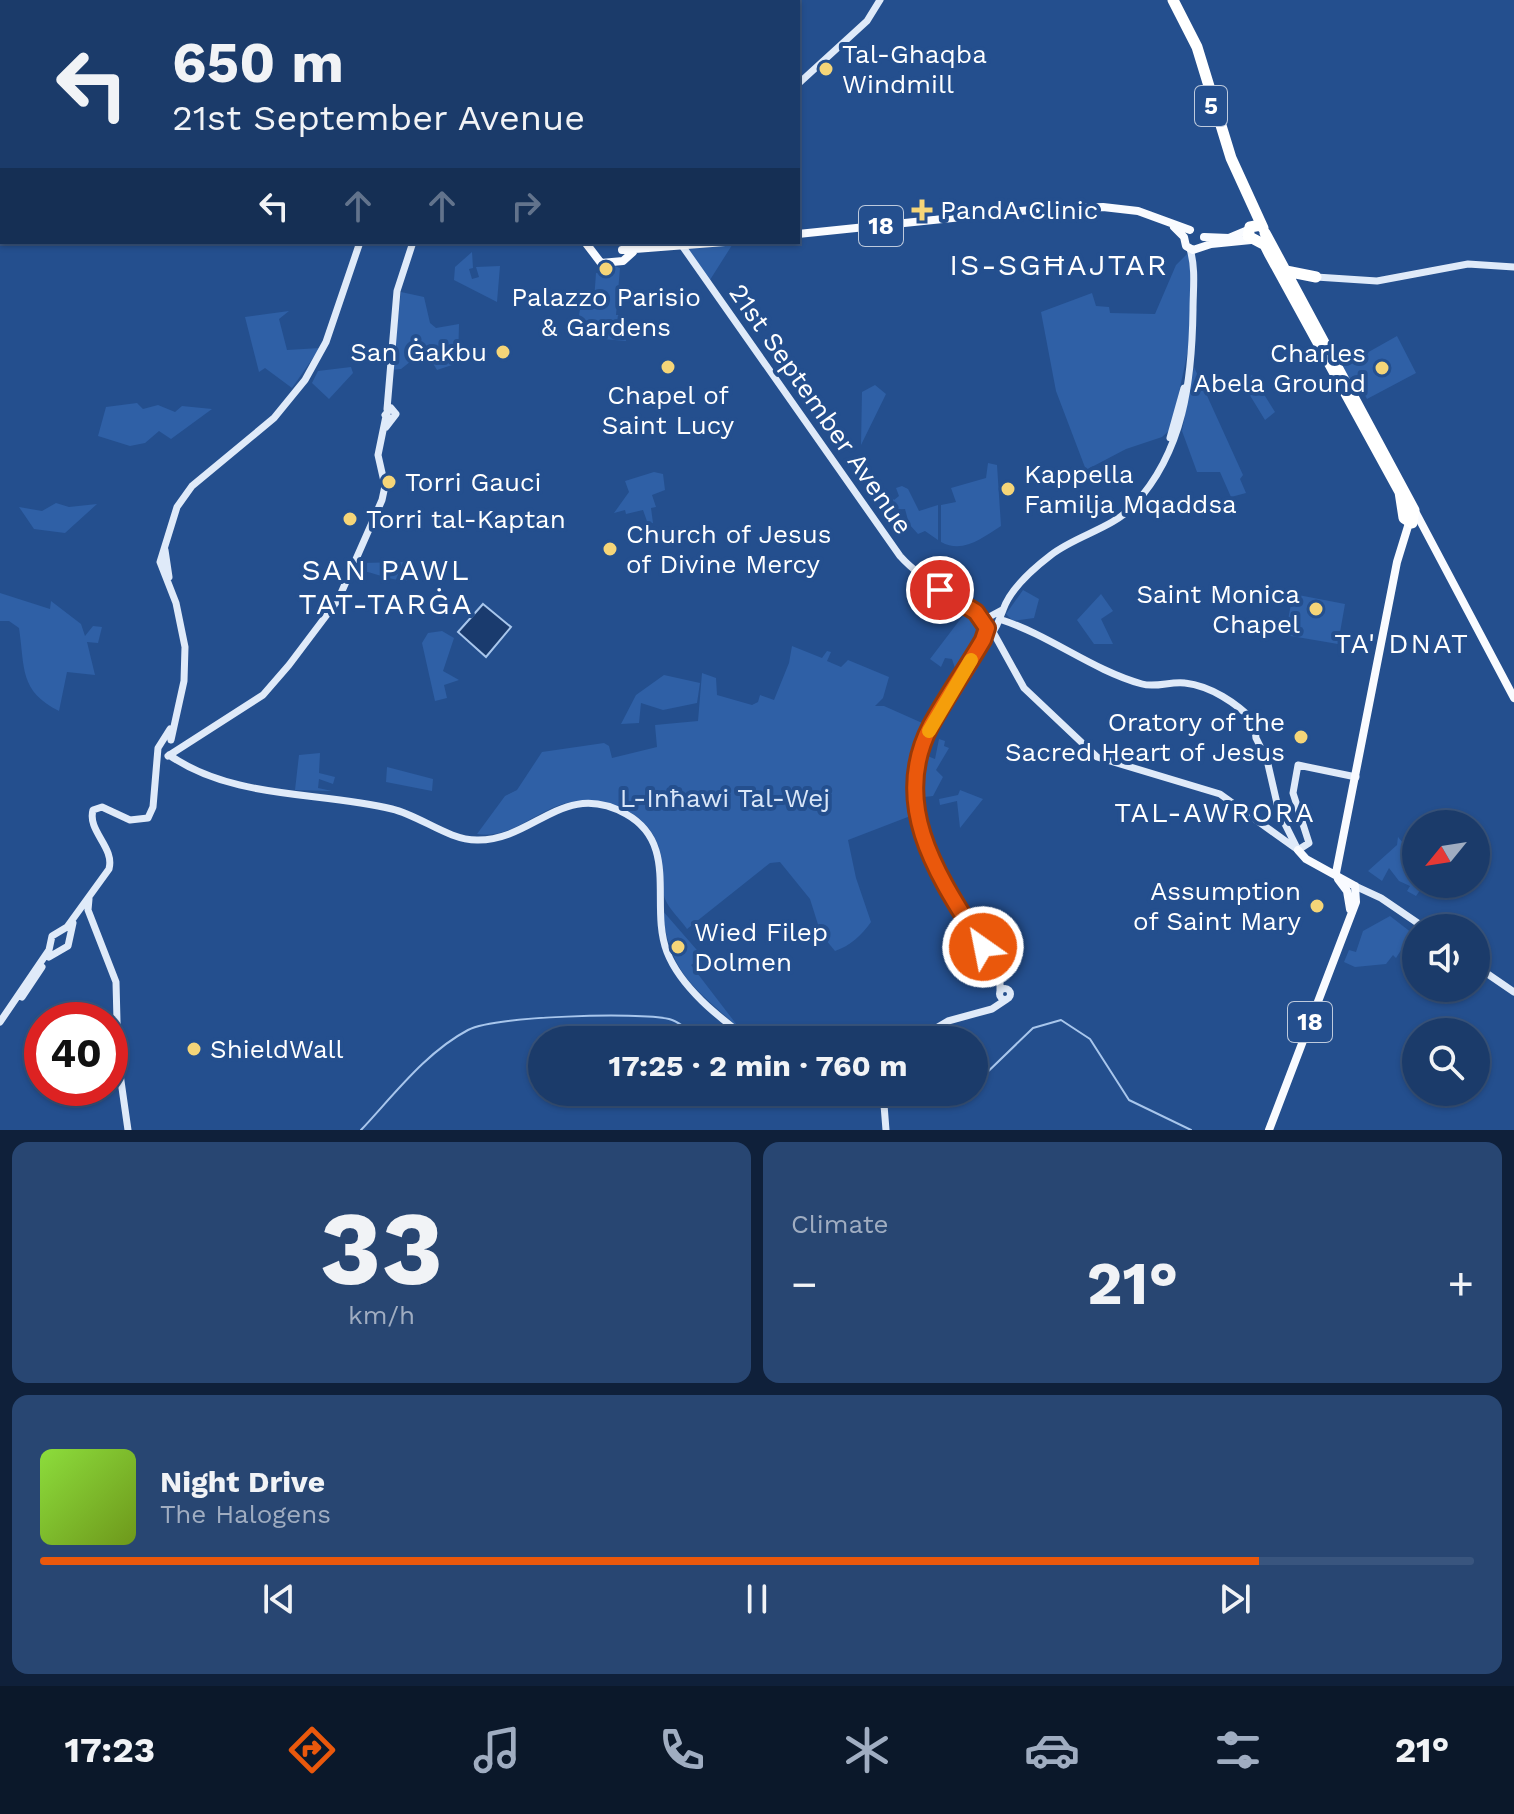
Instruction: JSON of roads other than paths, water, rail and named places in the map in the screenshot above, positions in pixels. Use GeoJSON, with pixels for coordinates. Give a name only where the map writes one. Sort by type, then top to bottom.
{"type":"FeatureCollection","features":[{"type":"Feature","properties":{"kind":"highway","name":"5"},"geometry":{"type":"LineString","coordinates":[[1170,0],[1192,43],[1256,233],[1383,460],[1402,497],[1404,518],[1412,520]]}},
{"type":"Feature","properties":{"kind":"highway","name":"5"},"geometry":{"type":"LineString","coordinates":[[1256,233],[1286,271],[1412,520]]}},
{"type":"Feature","properties":{"kind":"highway"},"geometry":{"type":"LineString","coordinates":[[1286,271],[1293,275],[1316,277]]}},
{"type":"Feature","properties":{"kind":"highway"},"geometry":{"type":"LineString","coordinates":[[1298,295],[1301,283],[1316,277]]}},
{"type":"Feature","properties":{"kind":"main road"},"geometry":{"type":"LineString","coordinates":[[800,82],[867,21],[880,0]]}},
{"type":"Feature","properties":{"kind":"main road","name":"18"},"geometry":{"type":"LineString","coordinates":[[800,234],[1040,209],[1109,207],[1138,211],[1169,223],[1188,232],[1197,244]]}},
{"type":"Feature","properties":{"kind":"main road"},"geometry":{"type":"LineString","coordinates":[[996,1007],[1002,992],[1000,980],[930,859],[917,818],[920,752],[931,726],[994,621],[1022,582],[1052,555],[1106,526],[1133,506],[1146,491],[1171,436],[1191,358],[1197,244],[1188,232]]}},
{"type":"Feature","properties":{"kind":"main road","name":"18"},"geometry":{"type":"LineString","coordinates":[[1197,244],[1238,240],[1256,233]]}},
{"type":"Feature","properties":{"kind":"main road","name":"18"},"geometry":{"type":"LineString","coordinates":[[1197,244],[1256,233]]}},
{"type":"Feature","properties":{"kind":"main road"},"geometry":{"type":"LineString","coordinates":[[0,1028],[55,947],[52,936],[67,927],[111,864],[92,821],[93,810],[102,807],[130,820],[148,818],[153,807],[180,704],[185,647],[164,562],[165,545],[177,507],[192,486],[274,418],[305,380],[326,342],[359,244]]}},
{"type":"Feature","properties":{"kind":"main road"},"geometry":{"type":"LineString","coordinates":[[169,748],[186,742],[263,695],[338,600],[382,500],[385,486],[378,455],[389,413],[387,398],[397,291],[412,244]]}},
{"type":"Feature","properties":{"kind":"main road"},"geometry":{"type":"LineString","coordinates":[[587,244],[601,263],[618,262],[628,250],[708,244]]}},
{"type":"Feature","properties":{"kind":"main road","name":"21st September Avenue"},"geometry":{"type":"LineString","coordinates":[[683,247],[900,556],[926,581],[976,612],[994,621],[1037,633],[1072,655],[1143,685],[1186,683],[1219,694],[1254,721],[1256,738],[1267,760],[1279,812],[1295,846]]}},
{"type":"Feature","properties":{"kind":"main road"},"geometry":{"type":"LineString","coordinates":[[1316,277],[1377,281],[1465,264],[1514,267]]}},
{"type":"Feature","properties":{"kind":"main road"},"geometry":{"type":"LineString","coordinates":[[994,621],[1024,688],[1097,757],[1220,794],[1335,875],[1397,562],[1412,520],[1425,534],[1514,698]]}},
{"type":"Feature","properties":{"kind":"main road"},"geometry":{"type":"LineString","coordinates":[[169,748],[181,762],[258,790],[396,810],[473,840],[498,837],[564,806],[605,806],[628,815],[647,831],[658,853],[661,930],[671,961],[687,985],[733,1026]]}},
{"type":"Feature","properties":{"kind":"main road"},"geometry":{"type":"LineString","coordinates":[[55,947],[66,948],[75,920],[114,864],[95,817],[105,812],[133,825],[148,823],[157,809],[169,748]]}},
{"type":"Feature","properties":{"kind":"main road"},"geometry":{"type":"LineString","coordinates":[[1295,846],[1309,843],[1293,793],[1298,765],[1356,777]]}},
{"type":"Feature","properties":{"kind":"main road","name":"18"},"geometry":{"type":"LineString","coordinates":[[1269,1130],[1349,914],[1351,888],[1335,875]]}},
{"type":"Feature","properties":{"kind":"main road"},"geometry":{"type":"LineString","coordinates":[[1351,888],[1381,898],[1404,914]]}},
{"type":"Feature","properties":{"kind":"main road"},"geometry":{"type":"LineString","coordinates":[[90,897],[87,907],[116,982],[118,1060],[128,1130]]}},
{"type":"Feature","properties":{"kind":"main road"},"geometry":{"type":"LineString","coordinates":[[75,920],[82,916],[91,920]]}},
{"type":"Feature","properties":{"kind":"main road"},"geometry":{"type":"LineString","coordinates":[[58,932],[68,938]]}},
{"type":"Feature","properties":{"kind":"main road"},"geometry":{"type":"LineString","coordinates":[[0,1022],[55,947]]}},
{"type":"Feature","properties":{"kind":"main road"},"geometry":{"type":"LineString","coordinates":[[1490,976],[1514,992]]}},
{"type":"Feature","properties":{"kind":"main road"},"geometry":{"type":"LineString","coordinates":[[940,1026],[996,1007],[1011,994],[1002,992]]}},
{"type":"Feature","properties":{"kind":"main road"},"geometry":{"type":"LineString","coordinates":[[884,1106],[886,1130]]}},
{"type":"Feature","properties":{"kind":"waterway"},"geometry":{"type":"LineString","coordinates":[[361,1130],[438,1050],[468,1030],[483,1025],[567,1017],[628,1016],[669,1019],[682,1026]]}},
{"type":"Feature","properties":{"kind":"waterway"},"geometry":{"type":"LineString","coordinates":[[988,1071],[1033,1028],[1061,1020],[1090,1039],[1129,1100],[1191,1130]]}},
{"type":"Feature","properties":{"kind":"place","name":"Tal-Ghaqba Windmill"},"geometry":{"type":"Point","coordinates":[826,69]}},
{"type":"Feature","properties":{"kind":"place","name":"PandA Clinic"},"geometry":{"type":"Point","coordinates":[922,210]}},
{"type":"Feature","properties":{"kind":"place","name":"Palazzo Parisio & Gardens"},"geometry":{"type":"Point","coordinates":[606,269]}},
{"type":"Feature","properties":{"kind":"place","name":"San Ġakbu"},"geometry":{"type":"Point","coordinates":[503,352]}},
{"type":"Feature","properties":{"kind":"place","name":"Chapel of Saint Lucy"},"geometry":{"type":"Point","coordinates":[668,367]}},
{"type":"Feature","properties":{"kind":"place","name":"Charles Abela Ground"},"geometry":{"type":"Point","coordinates":[1382,368]}},
{"type":"Feature","properties":{"kind":"place","name":"Torri Gauci"},"geometry":{"type":"Point","coordinates":[389,482]}},
{"type":"Feature","properties":{"kind":"place","name":"Kappella Familja Mqaddsa"},"geometry":{"type":"Point","coordinates":[1008,489]}},
{"type":"Feature","properties":{"kind":"place","name":"Torri tal-Kaptan"},"geometry":{"type":"Point","coordinates":[350,519]}},
{"type":"Feature","properties":{"kind":"place","name":"Church of Jesus of Divine Mercy"},"geometry":{"type":"Point","coordinates":[610,549]}},
{"type":"Feature","properties":{"kind":"place","name":"Saint Monica Chapel"},"geometry":{"type":"Point","coordinates":[1316,609]}},
{"type":"Feature","properties":{"kind":"place","name":"Oratory of the Sacred Heart of Jesus"},"geometry":{"type":"Point","coordinates":[1301,737]}},
{"type":"Feature","properties":{"kind":"place","name":"Assumption of Saint Mary"},"geometry":{"type":"Point","coordinates":[1317,906]}},
{"type":"Feature","properties":{"kind":"place","name":"Wied Filep Dolmen"},"geometry":{"type":"Point","coordinates":[678,947]}},
{"type":"Feature","properties":{"kind":"place","name":"ShieldWall"},"geometry":{"type":"Point","coordinates":[194,1049]}},
{"type":"Feature","properties":{"kind":"district","name":"IS-SGĦAJTAR"},"geometry":{"type":"Point","coordinates":[1059,264]}},
{"type":"Feature","properties":{"kind":"district","name":"SAN PAWL TAT-TARĠA"},"geometry":{"type":"Point","coordinates":[386,586]}},
{"type":"Feature","properties":{"kind":"district","name":"TA' DNAT"},"geometry":{"type":"Point","coordinates":[1402,643]}},
{"type":"Feature","properties":{"kind":"district","name":"TAL-AWRORA"},"geometry":{"type":"Point","coordinates":[1215,812]}},
{"type":"Feature","properties":{"kind":"park label","name":"L-Inħawi Tal-Wej"},"geometry":{"type":"Point","coordinates":[725,798]}}]}
